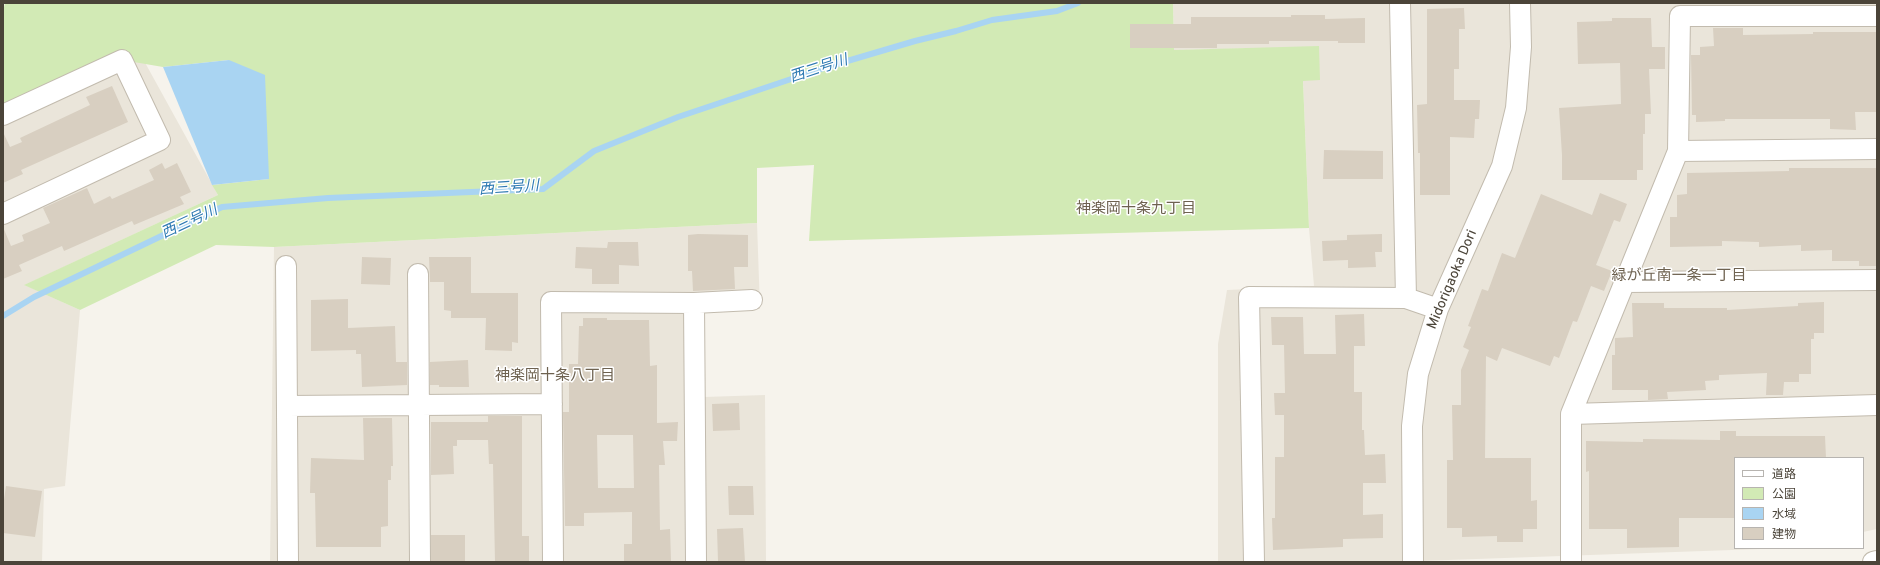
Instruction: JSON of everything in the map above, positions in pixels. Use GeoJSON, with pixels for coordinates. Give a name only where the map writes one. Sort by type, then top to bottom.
{"type":"FeatureCollection","features":[{"type":"Feature","properties":{"kind":"street"},"geometry":{"type":"LineString","coordinates":[[1400,3],[1406,298]]}},
{"type":"Feature","properties":{"kind":"street","name":"Midorigaoka Dori"},"geometry":{"type":"LineString","coordinates":[[1413,562],[1412,426],[1418,374],[1438,309],[1502,166],[1516,108],[1520,47],[1520,3]]}},
{"type":"Feature","properties":{"kind":"street"},"geometry":{"type":"LineString","coordinates":[[1571,562],[1571,414],[1678,151],[1680,16],[1877,16]]}},
{"type":"Feature","properties":{"kind":"street"},"geometry":{"type":"LineString","coordinates":[[3,115],[122,60],[160,140],[3,214]]}},
{"type":"Feature","properties":{"kind":"street"},"geometry":{"type":"LineString","coordinates":[[1678,151],[1877,149]]}},
{"type":"Feature","properties":{"kind":"street"},"geometry":{"type":"LineString","coordinates":[[286,266],[288,562]]}},
{"type":"Feature","properties":{"kind":"street"},"geometry":{"type":"LineString","coordinates":[[418,274],[420,562]]}},
{"type":"Feature","properties":{"kind":"street"},"geometry":{"type":"LineString","coordinates":[[1625,282],[1877,280]]}},
{"type":"Feature","properties":{"kind":"street"},"geometry":{"type":"LineString","coordinates":[[1254,562],[1249,297],[1406,298],[1438,309]]}},
{"type":"Feature","properties":{"kind":"street"},"geometry":{"type":"LineString","coordinates":[[553,562],[551,302],[694,303],[752,300]]}},
{"type":"Feature","properties":{"kind":"street"},"geometry":{"type":"LineString","coordinates":[[694,303],[696,562]]}},
{"type":"Feature","properties":{"kind":"street"},"geometry":{"type":"LineString","coordinates":[[287,406],[552,404]]}},
{"type":"Feature","properties":{"kind":"street"},"geometry":{"type":"LineString","coordinates":[[1571,414],[1877,405]]}},
{"type":"Feature","properties":{"kind":"street"},"geometry":{"type":"LineString","coordinates":[[1873,562],[1877,561]]}},
{"type":"Feature","properties":{"kind":"shaded area"},"geometry":{"type":"Polygon","coordinates":[[[1173,3],[1877,3],[1877,529],[1864,532],[1864,457],[1734,457],[1734,549],[1761,549],[1391,562],[1218,562],[1218,344],[1227,290],[1314,286],[1309,228],[1303,81],[1319,47],[1174,50],[1173,3]]]}},
{"type":"Feature","properties":{"kind":"shaded area"},"geometry":{"type":"Polygon","coordinates":[[[132,39],[218,195],[25,285],[80,310],[65,486],[44,489],[42,562],[3,562],[3,102],[132,39]]]}},
{"type":"Feature","properties":{"kind":"shaded area"},"geometry":{"type":"Polygon","coordinates":[[[757,223],[760,309],[701,310],[704,397],[765,395],[766,562],[270,562],[274,247],[757,223]]]}},
{"type":"Feature","properties":{"kind":"green space"},"geometry":{"type":"Polygon","coordinates":[[[5,3],[1173,3],[1174,50],[1319,46],[1320,80],[1303,81],[1309,228],[809,241],[814,165],[757,168],[757,223],[274,247],[216,245],[80,310],[24,285],[218,195],[212,185],[269,179],[229,60],[163,67],[122,60],[3,115],[3,12],[5,3]]]}},
{"type":"Feature","properties":{"kind":"water"},"geometry":{"type":"Polygon","coordinates":[[[229,60],[265,75],[269,179],[212,185],[163,67],[229,60]]]}},
{"type":"Feature","properties":{"kind":"building"},"geometry":{"type":"Polygon","coordinates":[[[1464,8],[1465,29],[1459,29],[1459,69],[1454,69],[1454,100],[1480,100],[1479,119],[1475,119],[1474,138],[1450,137],[1450,195],[1420,195],[1420,153],[1418,153],[1417,105],[1427,104],[1427,9],[1464,8]]]}},
{"type":"Feature","properties":{"kind":"building"},"geometry":{"type":"Polygon","coordinates":[[[1291,15],[1325,15],[1325,19],[1365,18],[1365,43],[1338,43],[1338,41],[1269,41],[1269,44],[1217,44],[1217,48],[1130,48],[1130,24],[1191,24],[1191,17],[1291,17],[1291,15]]]}},
{"type":"Feature","properties":{"kind":"building"},"geometry":{"type":"Polygon","coordinates":[[[1612,18],[1651,18],[1652,47],[1665,47],[1665,69],[1649,69],[1651,114],[1645,114],[1645,134],[1643,134],[1643,170],[1637,170],[1637,180],[1562,180],[1559,108],[1621,104],[1620,63],[1578,64],[1577,22],[1612,21],[1612,18]]]}},
{"type":"Feature","properties":{"kind":"building"},"geometry":{"type":"Polygon","coordinates":[[[1713,28],[1743,28],[1743,35],[1813,34],[1813,32],[1877,32],[1877,112],[1855,112],[1856,130],[1830,129],[1830,119],[1725,119],[1725,121],[1696,122],[1696,115],[1692,115],[1691,55],[1700,55],[1700,47],[1714,46],[1713,28]]]}},
{"type":"Feature","properties":{"kind":"building"},"geometry":{"type":"Polygon","coordinates":[[[112,86],[128,122],[21,170],[23,174],[3,183],[3,132],[10,147],[22,142],[20,138],[90,105],[86,97],[112,86]]]}},
{"type":"Feature","properties":{"kind":"building"},"geometry":{"type":"Polygon","coordinates":[[[1324,150],[1383,151],[1383,179],[1323,179],[1324,150]]]}},
{"type":"Feature","properties":{"kind":"building"},"geometry":{"type":"Polygon","coordinates":[[[162,163],[165,169],[177,163],[191,192],[180,197],[184,204],[134,225],[132,221],[64,251],[62,246],[19,265],[22,271],[3,279],[3,227],[11,246],[24,241],[22,235],[50,223],[43,208],[87,188],[94,204],[110,196],[112,199],[154,180],[149,170],[162,163]]]}},
{"type":"Feature","properties":{"kind":"building"},"geometry":{"type":"Polygon","coordinates":[[[1789,168],[1877,168],[1877,266],[1859,266],[1859,261],[1832,261],[1832,250],[1801,251],[1801,245],[1759,247],[1759,242],[1722,241],[1722,246],[1670,247],[1670,217],[1677,217],[1677,195],[1687,194],[1687,173],[1789,171],[1789,168]]]}},
{"type":"Feature","properties":{"kind":"building"},"geometry":{"type":"Polygon","coordinates":[[[1600,193],[1627,204],[1620,222],[1614,220],[1596,265],[1612,271],[1604,291],[1591,286],[1577,322],[1573,321],[1559,358],[1554,356],[1550,366],[1502,348],[1497,361],[1486,356],[1485,458],[1531,458],[1531,501],[1537,500],[1537,529],[1523,529],[1523,542],[1497,542],[1497,536],[1462,537],[1462,528],[1447,528],[1447,460],[1453,460],[1452,405],[1461,405],[1461,370],[1469,350],[1463,347],[1471,327],[1468,326],[1482,289],[1488,291],[1502,253],[1515,258],[1541,194],[1592,215],[1600,193]]]}},
{"type":"Feature","properties":{"kind":"building"},"geometry":{"type":"Polygon","coordinates":[[[1382,234],[1382,252],[1375,252],[1376,267],[1348,268],[1348,260],[1323,261],[1322,241],[1347,240],[1347,235],[1382,234]]]}},
{"type":"Feature","properties":{"kind":"building"},"geometry":{"type":"Polygon","coordinates":[[[688,235],[748,235],[748,267],[734,267],[735,289],[693,291],[692,271],[688,271],[688,235]]]}},
{"type":"Feature","properties":{"kind":"building"},"geometry":{"type":"Polygon","coordinates":[[[608,242],[638,242],[639,266],[619,265],[619,284],[592,284],[592,269],[575,268],[576,247],[607,248],[608,242]]]}},
{"type":"Feature","properties":{"kind":"building"},"geometry":{"type":"Polygon","coordinates":[[[362,257],[391,258],[390,285],[361,284],[362,257]]]}},
{"type":"Feature","properties":{"kind":"building"},"geometry":{"type":"Polygon","coordinates":[[[429,257],[471,257],[471,293],[518,293],[518,343],[512,342],[512,351],[485,350],[486,318],[451,318],[451,311],[444,310],[444,282],[430,282],[429,257]]]}},
{"type":"Feature","properties":{"kind":"building"},"geometry":{"type":"Polygon","coordinates":[[[348,299],[348,328],[395,326],[396,362],[407,362],[407,385],[362,387],[361,354],[356,354],[356,350],[311,351],[311,300],[348,299]]]}},
{"type":"Feature","properties":{"kind":"building"},"geometry":{"type":"Polygon","coordinates":[[[1824,302],[1824,333],[1814,333],[1814,339],[1811,339],[1811,374],[1799,374],[1799,382],[1784,382],[1783,395],[1766,395],[1767,373],[1719,375],[1719,380],[1705,381],[1706,390],[1667,392],[1668,399],[1648,400],[1648,390],[1612,390],[1612,355],[1615,355],[1615,338],[1633,337],[1632,303],[1664,303],[1664,308],[1727,308],[1727,310],[1798,306],[1798,303],[1824,302]]]}},
{"type":"Feature","properties":{"kind":"building"},"geometry":{"type":"Polygon","coordinates":[[[1364,314],[1365,346],[1354,346],[1354,392],[1362,392],[1362,430],[1364,430],[1365,455],[1385,454],[1386,483],[1363,483],[1363,515],[1383,514],[1383,538],[1343,539],[1343,547],[1273,550],[1272,518],[1275,518],[1275,457],[1284,457],[1284,415],[1275,415],[1274,393],[1285,393],[1284,345],[1272,345],[1271,317],[1303,317],[1304,354],[1336,354],[1335,315],[1364,314]]]}},
{"type":"Feature","properties":{"kind":"building"},"geometry":{"type":"Polygon","coordinates":[[[583,318],[607,318],[607,320],[649,320],[650,366],[657,365],[657,423],[678,422],[677,441],[663,441],[665,465],[659,465],[660,530],[670,529],[671,561],[624,562],[624,544],[632,544],[632,512],[584,513],[584,526],[565,526],[563,412],[569,412],[569,364],[578,364],[579,326],[583,326],[583,318]],[[597,435],[598,488],[634,488],[633,435],[597,435]]]}},
{"type":"Feature","properties":{"kind":"building"},"geometry":{"type":"Polygon","coordinates":[[[468,360],[469,387],[439,387],[439,385],[430,385],[430,362],[468,360]]]}},
{"type":"Feature","properties":{"kind":"building"},"geometry":{"type":"Polygon","coordinates":[[[739,403],[740,430],[713,431],[712,404],[739,403]]]}},
{"type":"Feature","properties":{"kind":"building"},"geometry":{"type":"Polygon","coordinates":[[[488,416],[522,416],[522,536],[529,536],[529,562],[495,562],[493,464],[489,464],[488,440],[457,440],[457,446],[453,446],[454,474],[431,475],[431,422],[488,422],[488,416]]]}},
{"type":"Feature","properties":{"kind":"building"},"geometry":{"type":"Polygon","coordinates":[[[363,418],[392,418],[393,466],[391,466],[391,480],[388,480],[388,526],[381,527],[381,547],[316,547],[315,493],[310,493],[311,458],[364,460],[363,418]]]}},
{"type":"Feature","properties":{"kind":"building"},"geometry":{"type":"Polygon","coordinates":[[[1720,431],[1736,431],[1736,436],[1825,436],[1826,457],[1734,457],[1734,518],[1679,518],[1679,547],[1627,548],[1627,529],[1589,529],[1589,471],[1586,472],[1586,441],[1643,442],[1643,439],[1720,440],[1720,431]]]}},
{"type":"Feature","properties":{"kind":"building"},"geometry":{"type":"Polygon","coordinates":[[[6,486],[42,491],[35,537],[3,533],[3,506],[6,486]]]}},
{"type":"Feature","properties":{"kind":"building"},"geometry":{"type":"Polygon","coordinates":[[[728,486],[753,486],[754,515],[729,515],[728,486]]]}},
{"type":"Feature","properties":{"kind":"building"},"geometry":{"type":"Polygon","coordinates":[[[743,528],[745,562],[718,561],[717,529],[743,528]]]}},
{"type":"Feature","properties":{"kind":"building"},"geometry":{"type":"Polygon","coordinates":[[[431,535],[465,535],[465,561],[431,561],[431,535]]]}},
{"type":"Feature","properties":{"kind":"waterway","name":"西三号川"},"geometry":{"type":"LineString","coordinates":[[3,316],[34,297],[222,207],[328,198],[543,189],[594,151],[678,117],[827,67],[915,41],[992,20],[1057,11],[1078,3]]}},
{"type":"Feature","properties":{"kind":"district","name":"神楽岡十条九丁目"},"geometry":{"type":"Point","coordinates":[1136,210]}},
{"type":"Feature","properties":{"kind":"district","name":"緑が丘南一条一丁目"},"geometry":{"type":"Point","coordinates":[1679,277]}},
{"type":"Feature","properties":{"kind":"district","name":"神楽岡十条八丁目"},"geometry":{"type":"Point","coordinates":[555,377]}}]}
